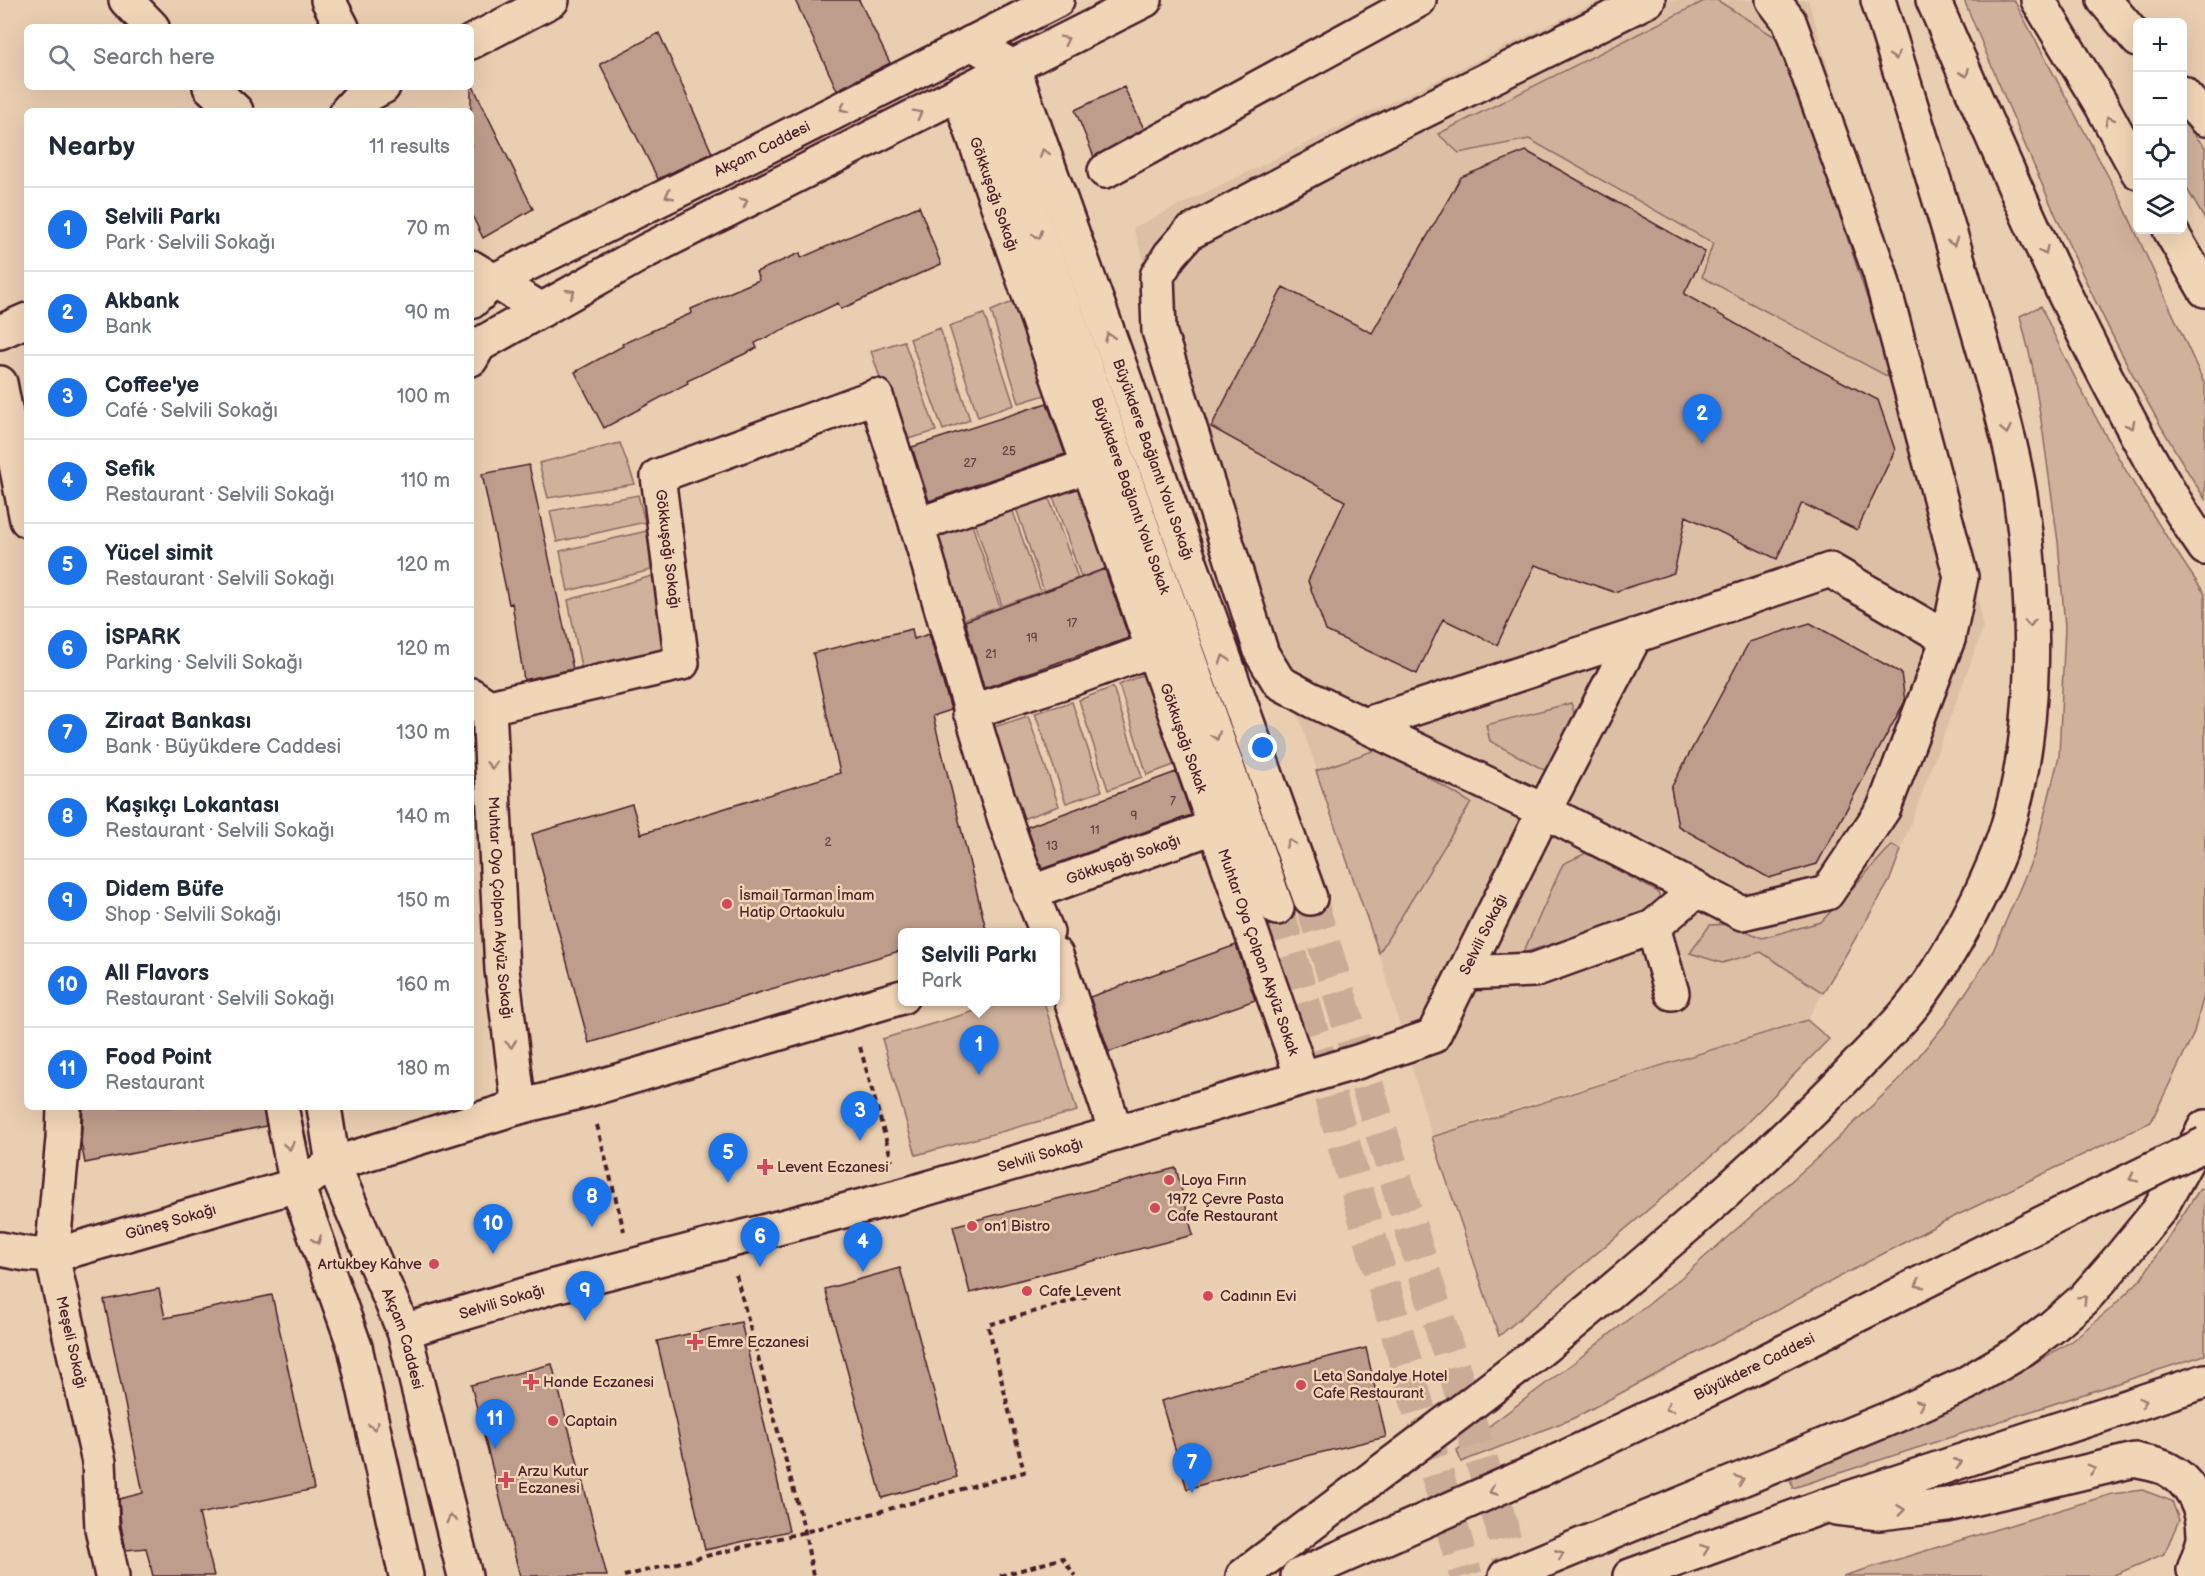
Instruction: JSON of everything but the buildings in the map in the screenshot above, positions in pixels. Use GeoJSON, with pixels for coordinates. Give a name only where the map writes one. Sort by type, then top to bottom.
{"type":"FeatureCollection","features":[{"type":"Feature","properties":{"kind":"main road"},"geometry":{"type":"LineString","coordinates":[[126,0],[149,24]]}},
{"type":"Feature","properties":{"kind":"main road"},"geometry":{"type":"LineString","coordinates":[[328,0],[340,24]]}},
{"type":"Feature","properties":{"kind":"main road"},"geometry":{"type":"LineString","coordinates":[[474,40],[552,0]]}},
{"type":"Feature","properties":{"kind":"main road","name":"Akçam Caddesi"},"geometry":{"type":"LineString","coordinates":[[474,295],[483,273],[752,154],[1057,0]]}},
{"type":"Feature","properties":{"kind":"main road"},"geometry":{"type":"LineString","coordinates":[[474,353],[479,345],[646,251],[1145,0]]}},
{"type":"Feature","properties":{"kind":"main road"},"geometry":{"type":"LineString","coordinates":[[1105,171],[1419,0]]}},
{"type":"Feature","properties":{"kind":"main road"},"geometry":{"type":"LineString","coordinates":[[1648,0],[1367,139],[1189,233],[1156,276],[1159,331],[1262,654],[1279,682],[1544,811],[1742,913],[1827,892],[1884,808],[1948,639],[1961,577],[1880,273],[1789,21],[1773,0]]}},
{"type":"Feature","properties":{"kind":"main road"},"geometry":{"type":"LineString","coordinates":[[1243,1576],[1531,1357],[1774,1150],[1910,1009],[1946,955],[1981,892],[2005,835],[2019,784],[2029,719],[2031,650],[2020,495],[1992,376],[1878,0]]}},
{"type":"Feature","properties":{"kind":"main road"},"geometry":{"type":"LineString","coordinates":[[1933,0],[2027,215],[2095,359],[2140,441],[2205,548]]}},
{"type":"Feature","properties":{"kind":"main road"},"geometry":{"type":"LineString","coordinates":[[2038,0],[2102,106],[2133,163]]}},
{"type":"Feature","properties":{"kind":"main road"},"geometry":{"type":"LineString","coordinates":[[2104,0],[2133,34]]}},
{"type":"Feature","properties":{"kind":"main road"},"geometry":{"type":"LineString","coordinates":[[971,43],[1012,67]]}},
{"type":"Feature","properties":{"kind":"main road","name":"Büyükdere Bağlantı Yolu Sokağı"},"geometry":{"type":"LineString","coordinates":[[1012,67],[1310,898]]}},
{"type":"Feature","properties":{"kind":"main road","name":"Gökkuşağı Sokağı"},"geometry":{"type":"LineString","coordinates":[[971,88],[1089,466],[1154,649]]}},
{"type":"Feature","properties":{"kind":"main road","name":"Büyükdere Bağlantı Yolu Sokak"},"geometry":{"type":"LineString","coordinates":[[971,88],[1277,908]]}},
{"type":"Feature","properties":{"kind":"main road"},"geometry":{"type":"LineString","coordinates":[[213,90],[233,108]]}},
{"type":"Feature","properties":{"kind":"main road"},"geometry":{"type":"LineString","coordinates":[[350,108],[356,101],[374,90]]}},
{"type":"Feature","properties":{"kind":"main road"},"geometry":{"type":"LineString","coordinates":[[2187,99],[2205,119]]}},
{"type":"Feature","properties":{"kind":"main road"},"geometry":{"type":"LineString","coordinates":[[2172,234],[2205,290]]}},
{"type":"Feature","properties":{"kind":"main road"},"geometry":{"type":"LineString","coordinates":[[483,273],[542,310]]}},
{"type":"Feature","properties":{"kind":"main road"},"geometry":{"type":"LineString","coordinates":[[0,332],[24,321]]}},
{"type":"Feature","properties":{"kind":"main road"},"geometry":{"type":"LineString","coordinates":[[0,383],[24,505]]}},
{"type":"Feature","properties":{"kind":"main road","name":"Gökkuşağı Sokağı"},"geometry":{"type":"LineString","coordinates":[[480,701],[682,663],[658,476],[876,396],[917,525],[970,712],[1030,893],[1045,928]]}},
{"type":"Feature","properties":{"kind":"main road"},"geometry":{"type":"LineString","coordinates":[[917,525],[1089,466]]}},
{"type":"Feature","properties":{"kind":"main road"},"geometry":{"type":"LineString","coordinates":[[1364,725],[1830,570],[1948,639]]}},
{"type":"Feature","properties":{"kind":"main road","name":"Selvili Sokağı"},"geometry":{"type":"LineString","coordinates":[[355,1347],[551,1287],[901,1196],[1357,1062],[1433,1036],[1544,811],[1635,636]]}},
{"type":"Feature","properties":{"kind":"main road"},"geometry":{"type":"LineString","coordinates":[[970,712],[1069,681],[1154,649]]}},
{"type":"Feature","properties":{"kind":"main road","name":"Gökkuşağı Sokak"},"geometry":{"type":"LineString","coordinates":[[1154,649],[1215,826]]}},
{"type":"Feature","properties":{"kind":"main road","name":"Muhtar Oya Çolpan Akyüz Sokağı"},"geometry":{"type":"LineString","coordinates":[[480,701],[502,970],[519,1107]]}},
{"type":"Feature","properties":{"kind":"main road","name":"Gökkuşağı Sokağı"},"geometry":{"type":"LineString","coordinates":[[1030,893],[1215,826]]}},
{"type":"Feature","properties":{"kind":"main road","name":"Muhtar Oya Çolpan Akyüz Sokak"},"geometry":{"type":"LineString","coordinates":[[1215,826],[1302,1077]]}},
{"type":"Feature","properties":{"kind":"main road"},"geometry":{"type":"LineString","coordinates":[[1464,973],[1534,970],[1653,927],[1697,890]]}},
{"type":"Feature","properties":{"kind":"main road"},"geometry":{"type":"LineString","coordinates":[[1653,927],[1672,993]]}},
{"type":"Feature","properties":{"kind":"main road"},"geometry":{"type":"LineString","coordinates":[[1060,967],[1116,1132]]}},
{"type":"Feature","properties":{"kind":"main road"},"geometry":{"type":"LineString","coordinates":[[333,1164],[519,1107],[587,1090],[898,998]]}},
{"type":"Feature","properties":{"kind":"main road","name":"Meşeli Sokağı"},"geometry":{"type":"LineString","coordinates":[[63,1110],[63,1139],[52,1256],[99,1462],[102,1528],[112,1576]]}},
{"type":"Feature","properties":{"kind":"main road"},"geometry":{"type":"LineString","coordinates":[[282,1110],[297,1185],[355,1347],[406,1576]]}},
{"type":"Feature","properties":{"kind":"main road","name":"Akçam Caddesi"},"geometry":{"type":"LineString","coordinates":[[324,1110],[333,1164],[404,1331],[465,1576]]}},
{"type":"Feature","properties":{"kind":"main road"},"geometry":{"type":"LineString","coordinates":[[1506,1576],[1895,1416],[1965,1384],[2016,1354],[2083,1300],[2120,1259],[2160,1209],[2205,1127]]}},
{"type":"Feature","properties":{"kind":"main road","name":"Büyükdere Caddesi"},"geometry":{"type":"LineString","coordinates":[[1298,1576],[1539,1470],[1724,1382],[2205,1144]]}},
{"type":"Feature","properties":{"kind":"main road","name":"Güneş Sokağı"},"geometry":{"type":"LineString","coordinates":[[0,1249],[52,1256],[297,1185],[333,1164]]}},
{"type":"Feature","properties":{"kind":"main road"},"geometry":{"type":"LineString","coordinates":[[1630,1576],[1822,1507],[2205,1381]]}},
{"type":"Feature","properties":{"kind":"main road"},"geometry":{"type":"LineString","coordinates":[[1822,1507],[1880,1513],[1947,1505],[2135,1460],[2165,1468],[2183,1479],[2195,1493],[2203,1514],[2204,1538],[2195,1567]]}},
{"type":"Feature","properties":{"kind":"path"},"geometry":{"type":"LineString","coordinates":[[850,1012],[901,1196]]}},
{"type":"Feature","properties":{"kind":"path"},"geometry":{"type":"LineString","coordinates":[[587,1090],[634,1266]]}},
{"type":"Feature","properties":{"kind":"path"},"geometry":{"type":"LineString","coordinates":[[728,1242],[805,1532],[813,1576]]}},
{"type":"Feature","properties":{"kind":"path"},"geometry":{"type":"LineString","coordinates":[[624,1576],[805,1532],[1024,1472],[988,1325],[1088,1296]]}},
{"type":"Feature","properties":{"kind":"path"},"geometry":{"type":"LineString","coordinates":[[1000,1576],[1063,1558],[1075,1576]]}},
{"type":"Feature","properties":{"kind":"shaded area"},"geometry":{"type":"Polygon","coordinates":[[[1600,0],[1808,0],[1967,529],[1983,629],[1889,882],[1807,1020],[1482,1119],[1432,1137],[1379,953],[1133,228],[1600,0]]]}},
{"type":"Feature","properties":{"kind":"shaded area"},"geometry":{"type":"Polygon","coordinates":[[[1706,0],[1717,0],[1783,42],[1894,380],[1702,277],[1713,243],[1529,139],[1459,153],[1438,134],[1706,0]]]}},
{"type":"Feature","properties":{"kind":"shaded area"},"geometry":{"type":"Polygon","coordinates":[[[1964,0],[2014,0],[2122,202],[2133,226],[2133,234],[2137,234],[2205,385],[2205,499],[2135,380],[2074,255],[1964,0]]]}},
{"type":"Feature","properties":{"kind":"shaded area"},"geometry":{"type":"Polygon","coordinates":[[[2187,127],[2205,147],[2205,220],[2187,189],[2187,127]]]}},
{"type":"Feature","properties":{"kind":"shaded area"},"geometry":{"type":"Polygon","coordinates":[[[1024,297],[1055,392],[1019,403],[991,311],[1024,297]]]}},
{"type":"Feature","properties":{"kind":"shaded area"},"geometry":{"type":"Polygon","coordinates":[[[2041,306],[2058,344],[2116,454],[2159,525],[2205,594],[2205,992],[2193,1035],[2151,1122],[1939,1224],[1574,1418],[1461,1462],[1457,1450],[1572,1364],[1682,1277],[1815,1160],[1900,1079],[1946,1023],[1993,951],[2035,853],[2059,756],[2065,627],[2058,542],[2032,364],[2020,316],[2041,306]]]}},
{"type":"Feature","properties":{"kind":"shaded area"},"geometry":{"type":"Polygon","coordinates":[[[984,314],[1014,405],[978,417],[949,326],[984,314]]]}},
{"type":"Feature","properties":{"kind":"shaded area"},"geometry":{"type":"Polygon","coordinates":[[[940,328],[970,420],[943,430],[910,339],[940,328]]]}},
{"type":"Feature","properties":{"kind":"shaded area"},"geometry":{"type":"Polygon","coordinates":[[[904,341],[936,431],[901,441],[871,351],[904,341]]]}},
{"type":"Feature","properties":{"kind":"shaded area"},"geometry":{"type":"Polygon","coordinates":[[[620,443],[635,484],[548,498],[539,463],[620,443]]]}},
{"type":"Feature","properties":{"kind":"shaded area"},"geometry":{"type":"Polygon","coordinates":[[[1087,474],[1118,564],[1081,577],[1050,488],[1087,474]]]}},
{"type":"Feature","properties":{"kind":"shaded area"},"geometry":{"type":"Polygon","coordinates":[[[1046,490],[1078,578],[1044,591],[1014,502],[1046,490]]]}},
{"type":"Feature","properties":{"kind":"shaded area"},"geometry":{"type":"Polygon","coordinates":[[[638,495],[645,522],[557,542],[550,511],[638,495]]]}},
{"type":"Feature","properties":{"kind":"shaded area"},"geometry":{"type":"Polygon","coordinates":[[[1010,503],[1041,592],[1002,606],[973,517],[1010,503]]]}},
{"type":"Feature","properties":{"kind":"shaded area"},"geometry":{"type":"Polygon","coordinates":[[[970,519],[1000,607],[959,621],[930,531],[970,519]]]}},
{"type":"Feature","properties":{"kind":"shaded area"},"geometry":{"type":"Polygon","coordinates":[[[647,531],[651,570],[568,591],[560,551],[647,531]]]}},
{"type":"Feature","properties":{"kind":"shaded area"},"geometry":{"type":"Polygon","coordinates":[[[652,576],[666,656],[583,677],[568,600],[652,576]]]}},
{"type":"Feature","properties":{"kind":"shaded area"},"geometry":{"type":"Polygon","coordinates":[[[1151,671],[1182,762],[1147,775],[1119,685],[1151,671]]]}},
{"type":"Feature","properties":{"kind":"shaded area"},"geometry":{"type":"Polygon","coordinates":[[[1113,687],[1142,777],[1108,790],[1079,700],[1113,687]]]}},
{"type":"Feature","properties":{"kind":"shaded area"},"geometry":{"type":"Polygon","coordinates":[[[1072,702],[1102,791],[1066,803],[1035,713],[1072,702]]]}},
{"type":"Feature","properties":{"kind":"shaded area"},"geometry":{"type":"Polygon","coordinates":[[[1571,703],[1575,716],[1546,771],[1490,741],[1486,725],[1571,703]]]}},
{"type":"Feature","properties":{"kind":"shaded area"},"geometry":{"type":"Polygon","coordinates":[[[1028,716],[1059,806],[1022,819],[994,727],[1028,716]]]}},
{"type":"Feature","properties":{"kind":"shaded area"},"geometry":{"type":"Polygon","coordinates":[[[1381,748],[1471,803],[1379,953],[1316,771],[1381,748]]]}},
{"type":"Feature","properties":{"kind":"shaded area"},"geometry":{"type":"Polygon","coordinates":[[[1892,845],[1901,850],[1889,882],[1823,993],[1761,952],[1722,963],[1690,953],[1710,925],[1730,924],[1762,938],[1821,922],[1892,845]]]}},
{"type":"Feature","properties":{"kind":"shaded area"},"geometry":{"type":"Polygon","coordinates":[[[1586,853],[1658,892],[1663,909],[1523,953],[1563,864],[1586,853]]]}},
{"type":"Feature","properties":{"kind":"shaded area"},"geometry":{"type":"Polygon","coordinates":[[[992,1006],[1045,1006],[1077,1111],[916,1155],[882,1039],[992,1006]]]}},
{"type":"Feature","properties":{"kind":"shaded area"},"geometry":{"type":"Polygon","coordinates":[[[1807,1020],[1829,1039],[1727,1143],[1499,1336],[1432,1137],[1807,1020]]]}},
{"type":"Feature","properties":{"kind":"shaded area"},"geometry":{"type":"Polygon","coordinates":[[[2205,1188],[2205,1355],[1793,1488],[1790,1479],[2002,1383],[2070,1342],[2108,1311],[2141,1279],[2199,1190],[2205,1188]]]}},
{"type":"Feature","properties":{"kind":"shaded area"},"geometry":{"type":"Polygon","coordinates":[[[2142,1490],[2172,1501],[2179,1520],[2164,1554],[2112,1576],[1843,1576],[2112,1494],[2142,1490]]]}},
{"type":"Feature","properties":{"kind":"tunnel"},"geometry":{"type":"LineString","coordinates":[[1310,898],[1501,1524],[1513,1576]]}},
{"type":"Feature","properties":{"kind":"tunnel"},"geometry":{"type":"LineString","coordinates":[[1277,908],[1466,1576]]}},
{"type":"Feature","properties":{"kind":"place","name":"Akbank"},"geometry":{"type":"Point","coordinates":[1702,444]}},
{"type":"Feature","properties":{"kind":"place","name":"İsmail Tarman İmam Hatip Ortaokulu"},"geometry":{"type":"Point","coordinates":[727,904]}},
{"type":"Feature","properties":{"kind":"place","name":"Selvili Parkı"},"geometry":{"type":"Point","coordinates":[979,1075]}},
{"type":"Feature","properties":{"kind":"place","name":"Coffee'ye"},"geometry":{"type":"Point","coordinates":[860,1141]}},
{"type":"Feature","properties":{"kind":"place","name":"Levent Eczanesi"},"geometry":{"type":"Point","coordinates":[765,1167]}},
{"type":"Feature","properties":{"kind":"place","name":"Loya Fırın"},"geometry":{"type":"Point","coordinates":[1169,1180]}},
{"type":"Feature","properties":{"kind":"place","name":"Yücel simit"},"geometry":{"type":"Point","coordinates":[728,1183]}},
{"type":"Feature","properties":{"kind":"place","name":"1972 Çevre Pasta Cafe Restaurant"},"geometry":{"type":"Point","coordinates":[1155,1208]}},
{"type":"Feature","properties":{"kind":"place","name":"on1 Bistro"},"geometry":{"type":"Point","coordinates":[972,1226]}},
{"type":"Feature","properties":{"kind":"place","name":"Kaşıkçı Lokantası"},"geometry":{"type":"Point","coordinates":[592,1227]}},
{"type":"Feature","properties":{"kind":"place","name":"All Flavors"},"geometry":{"type":"Point","coordinates":[493,1254]}},
{"type":"Feature","properties":{"kind":"place","name":"Artukbey Kahve"},"geometry":{"type":"Point","coordinates":[434,1264]}},
{"type":"Feature","properties":{"kind":"place","name":"İSPARK"},"geometry":{"type":"Point","coordinates":[760,1267]}},
{"type":"Feature","properties":{"kind":"place","name":"Sefik"},"geometry":{"type":"Point","coordinates":[863,1272]}},
{"type":"Feature","properties":{"kind":"place","name":"Cafe Levent"},"geometry":{"type":"Point","coordinates":[1027,1291]}},
{"type":"Feature","properties":{"kind":"place","name":"Cadının Evi"},"geometry":{"type":"Point","coordinates":[1208,1296]}},
{"type":"Feature","properties":{"kind":"place","name":"Didem Büfe"},"geometry":{"type":"Point","coordinates":[585,1321]}},
{"type":"Feature","properties":{"kind":"place","name":"Emre Eczanesi"},"geometry":{"type":"Point","coordinates":[695,1342]}},
{"type":"Feature","properties":{"kind":"place","name":"Hande Eczanesi"},"geometry":{"type":"Point","coordinates":[531,1382]}},
{"type":"Feature","properties":{"kind":"place","name":"Leta Sandalye Hotel Cafe Restaurant"},"geometry":{"type":"Point","coordinates":[1301,1385]}},
{"type":"Feature","properties":{"kind":"place","name":"Captain"},"geometry":{"type":"Point","coordinates":[553,1421]}},
{"type":"Feature","properties":{"kind":"place","name":"Food Point"},"geometry":{"type":"Point","coordinates":[495,1449]}},
{"type":"Feature","properties":{"kind":"place","name":"Arzu Kutur Eczanesi"},"geometry":{"type":"Point","coordinates":[506,1480]}},
{"type":"Feature","properties":{"kind":"place","name":"Ziraat Bankası"},"geometry":{"type":"Point","coordinates":[1192,1493]}}]}
